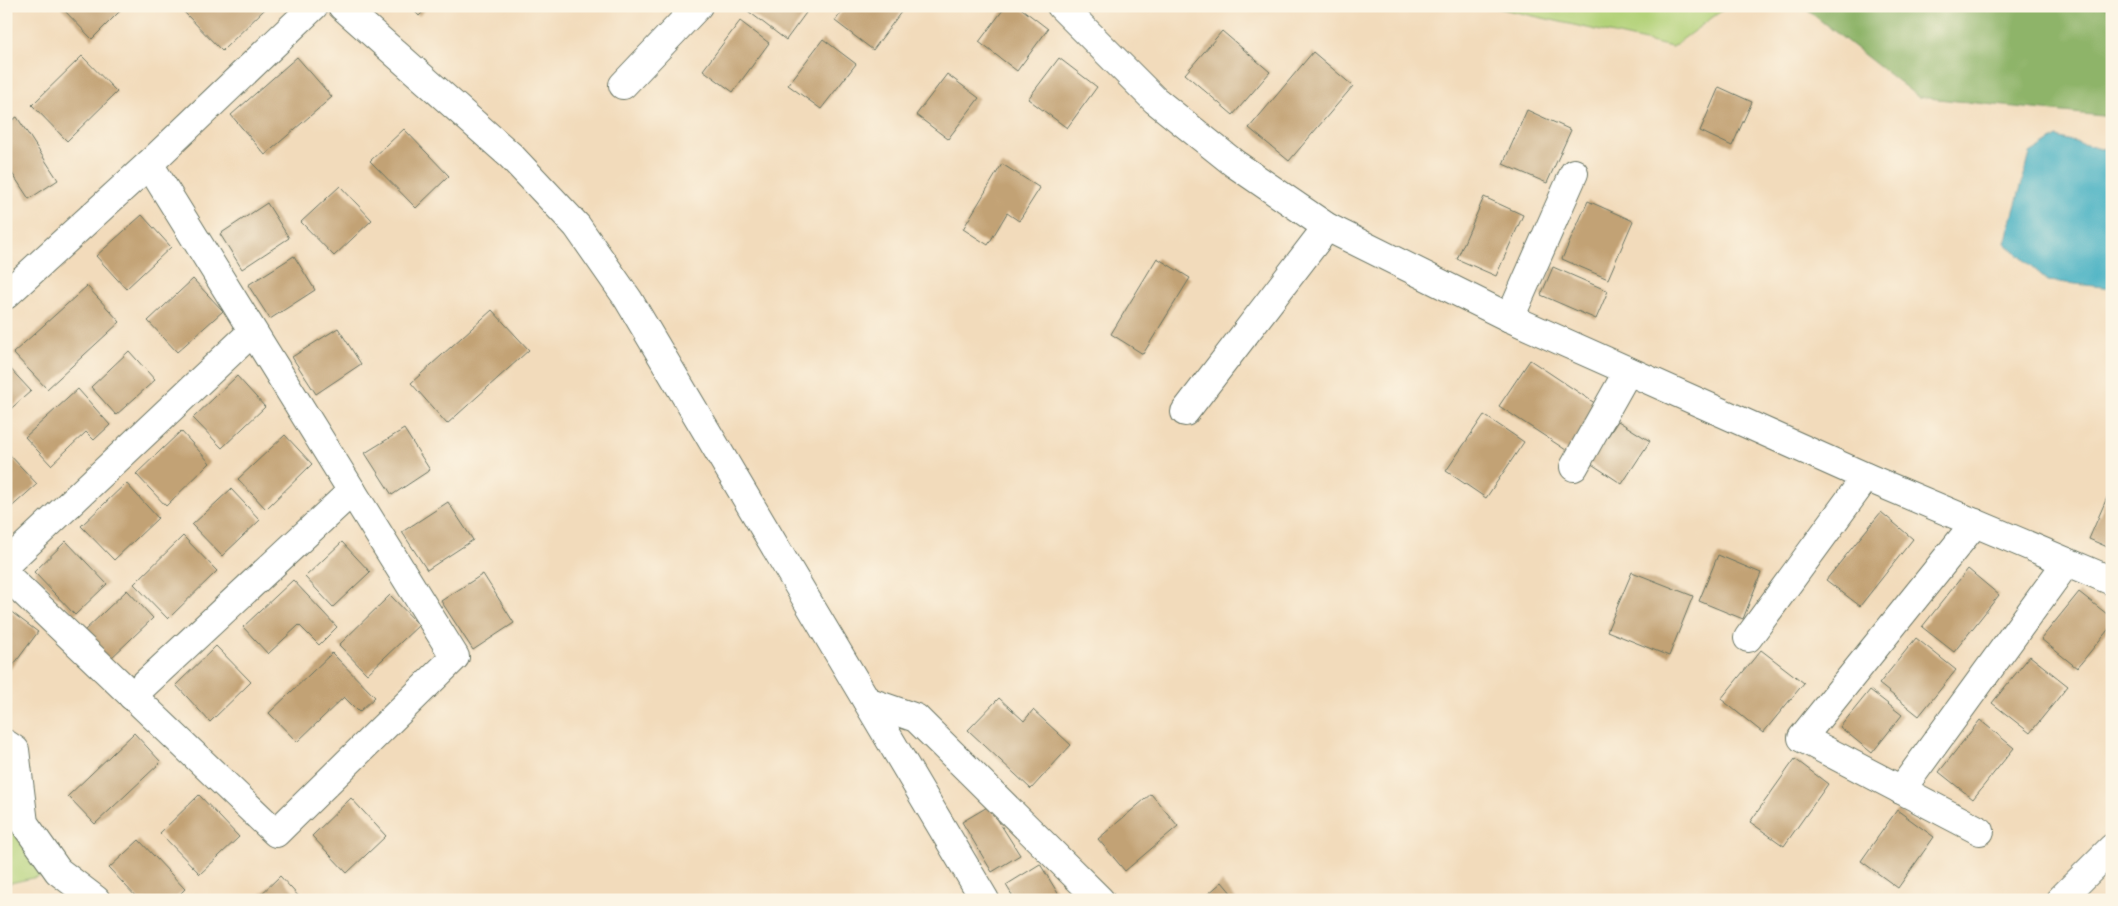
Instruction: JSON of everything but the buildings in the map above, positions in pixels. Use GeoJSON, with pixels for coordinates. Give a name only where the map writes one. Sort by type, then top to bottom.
{"type":"FeatureCollection","features":[{"type":"Feature","properties":{"kind":"street"},"geometry":{"type":"LineString","coordinates":[[6,295],[149,164],[314,6]]}},
{"type":"Feature","properties":{"kind":"street"},"geometry":{"type":"LineString","coordinates":[[342,6],[511,156],[577,226],[628,299],[985,900]]}},
{"type":"Feature","properties":{"kind":"street"},"geometry":{"type":"LineString","coordinates":[[623,85],[698,6]]}},
{"type":"Feature","properties":{"kind":"street"},"geometry":{"type":"LineString","coordinates":[[1061,6],[1155,100],[1235,164],[1326,227],[1510,318],[1866,477],[2112,581]]}},
{"type":"Feature","properties":{"kind":"street"},"geometry":{"type":"LineString","coordinates":[[6,575],[276,833],[455,657],[149,164]]}},
{"type":"Feature","properties":{"kind":"street"},"geometry":{"type":"LineString","coordinates":[[1510,318],[1574,173]]}},
{"type":"Feature","properties":{"kind":"street"},"geometry":{"type":"LineString","coordinates":[[1185,412],[1326,227]]}},
{"type":"Feature","properties":{"kind":"street"},"geometry":{"type":"LineString","coordinates":[[6,564],[252,332]]}},
{"type":"Feature","properties":{"kind":"street"},"geometry":{"type":"LineString","coordinates":[[1574,467],[1628,371]]}},
{"type":"Feature","properties":{"kind":"street"},"geometry":{"type":"LineString","coordinates":[[1748,638],[1866,477]]}},
{"type":"Feature","properties":{"kind":"street"},"geometry":{"type":"LineString","coordinates":[[132,696],[352,491]]}},
{"type":"Feature","properties":{"kind":"street"},"geometry":{"type":"LineString","coordinates":[[1975,523],[1802,738],[1980,831]]}},
{"type":"Feature","properties":{"kind":"street"},"geometry":{"type":"LineString","coordinates":[[1902,790],[2067,562]]}},
{"type":"Feature","properties":{"kind":"street"},"geometry":{"type":"LineString","coordinates":[[867,702],[916,718],[1100,900]]}},
{"type":"Feature","properties":{"kind":"street"},"geometry":{"type":"LineString","coordinates":[[6,744],[15,750],[24,823],[58,871],[96,900]]}},
{"type":"Feature","properties":{"kind":"street"},"geometry":{"type":"LineString","coordinates":[[2060,900],[2112,848]]}},
{"type":"Feature","properties":{"kind":"green space"},"geometry":{"type":"Polygon","coordinates":[[[1489,6],[1728,6],[1672,47],[1489,6]]]}},
{"type":"Feature","properties":{"kind":"green space"},"geometry":{"type":"Polygon","coordinates":[[[1802,6],[2099,6],[2112,10],[2112,117],[1918,97],[1802,6]]]}},
{"type":"Feature","properties":{"kind":"green space"},"geometry":{"type":"Polygon","coordinates":[[[6,811],[8,825],[46,875],[6,884],[6,811]]]}},
{"type":"Feature","properties":{"kind":"water"},"geometry":{"type":"Polygon","coordinates":[[[2057,137],[2101,149],[2112,146],[2112,288],[2048,281],[2005,243],[2030,154],[2057,137]]]}}]}
